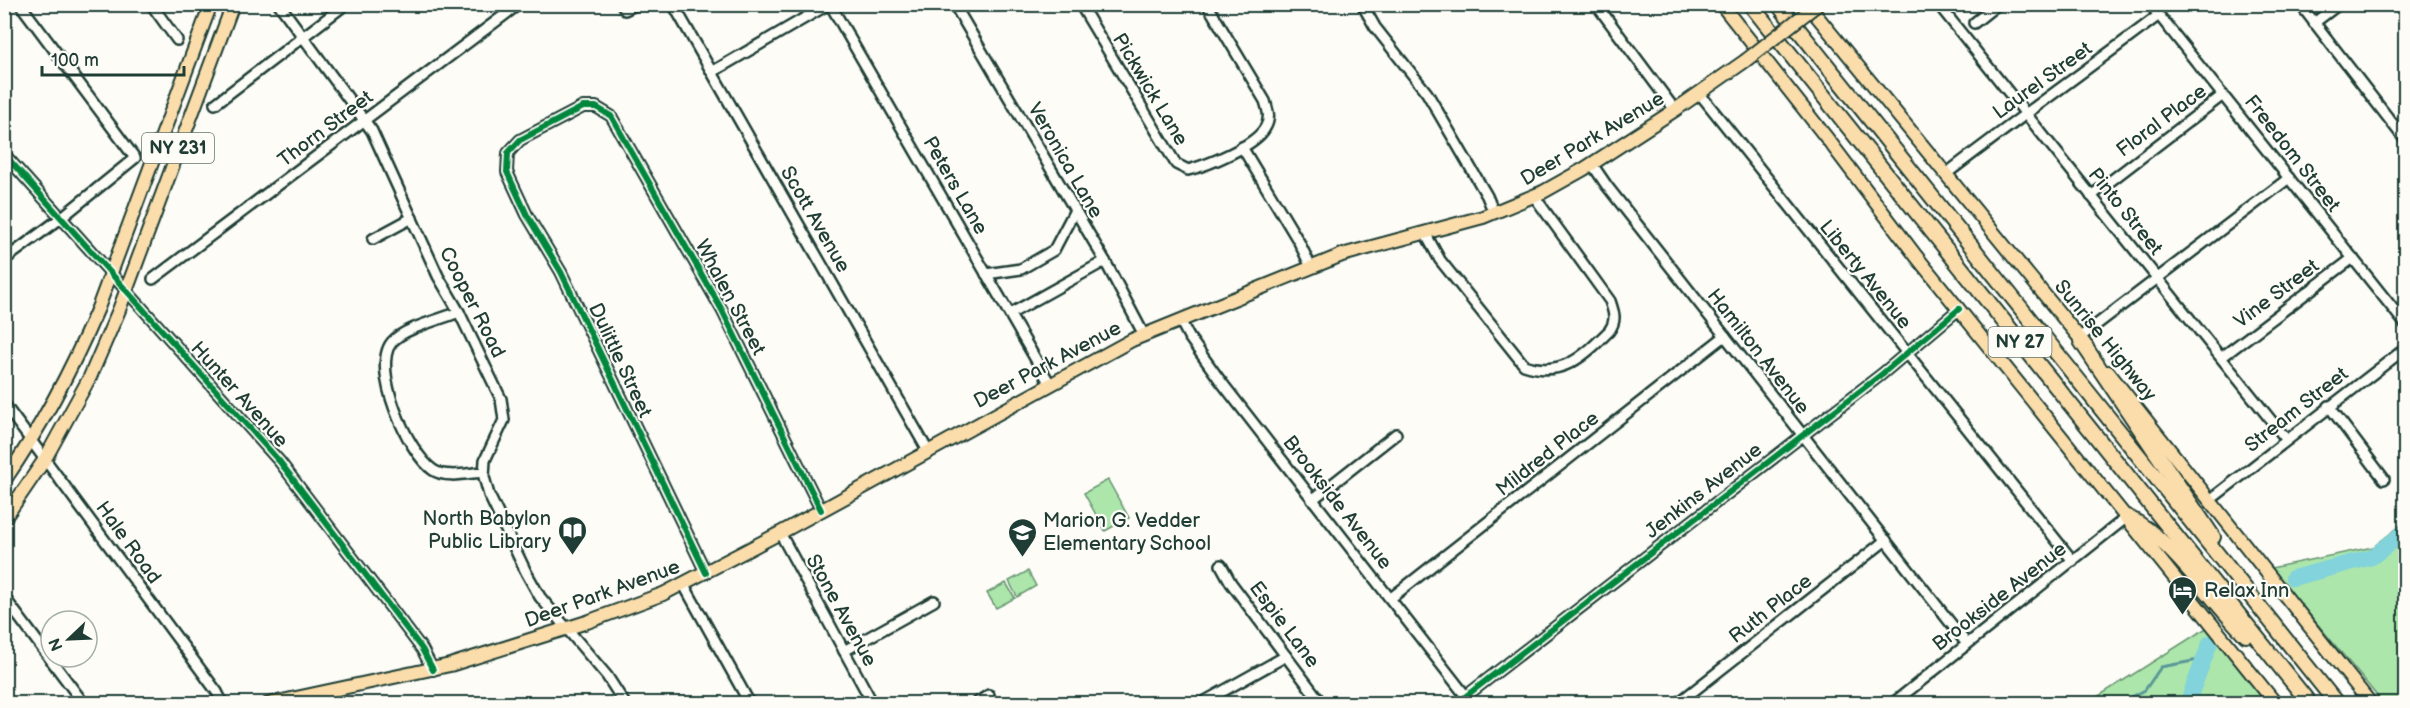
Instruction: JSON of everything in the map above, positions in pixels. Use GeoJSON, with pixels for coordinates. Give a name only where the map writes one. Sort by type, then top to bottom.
{"type":"FeatureCollection","features":[{"type":"Feature","properties":{"kind":"highway","name":"NY 27"},"geometry":{"type":"LineString","coordinates":[[1750,4],[2310,704]]}},
{"type":"Feature","properties":{"kind":"highway","name":"NY 27"},"geometry":{"type":"LineString","coordinates":[[1778,4],[2337,704]]}},
{"type":"Feature","properties":{"kind":"highway"},"geometry":{"type":"LineString","coordinates":[[2080,339],[2201,517],[2238,580]]}},
{"type":"Feature","properties":{"kind":"highway"},"geometry":{"type":"LineString","coordinates":[[2127,517],[2142,524],[2178,559],[2229,619],[2290,679]]}},
{"type":"Feature","properties":{"kind":"main road","name":"NY 231"},"geometry":{"type":"LineString","coordinates":[[4,481],[32,441],[76,360],[111,274],[211,4]]}},
{"type":"Feature","properties":{"kind":"main road","name":"NY 231"},"geometry":{"type":"LineString","coordinates":[[4,519],[45,459],[86,386],[125,291],[233,4]]}},
{"type":"Feature","properties":{"kind":"main road"},"geometry":{"type":"LineString","coordinates":[[1721,4],[1959,309],[2276,704]]}},
{"type":"Feature","properties":{"kind":"main road","name":"Sunrise Highway"},"geometry":{"type":"LineString","coordinates":[[1807,4],[2099,360],[2371,704]]}},
{"type":"Feature","properties":{"kind":"main road","name":"Deer Park Avenue"},"geometry":{"type":"LineString","coordinates":[[268,704],[433,670],[635,605],[684,585],[1050,384],[1144,335],[1351,251],[1494,213],[1534,196],[1592,164],[1675,111],[1745,61],[1818,4]]}},
{"type":"Feature","properties":{"kind":"street"},"geometry":{"type":"LineString","coordinates":[[4,260],[61,218],[135,158],[20,4]]}},
{"type":"Feature","properties":{"kind":"street"},"geometry":{"type":"LineString","coordinates":[[151,4],[177,40]]}},
{"type":"Feature","properties":{"kind":"street","name":"Cooper Road"},"geometry":{"type":"LineString","coordinates":[[279,4],[366,121],[438,276],[459,312],[501,399],[504,410],[502,426],[485,460],[483,472]]}},
{"type":"Feature","properties":{"kind":"street"},"geometry":{"type":"LineString","coordinates":[[215,104],[346,4]]}},
{"type":"Feature","properties":{"kind":"street","name":"Thorn Street"},"geometry":{"type":"LineString","coordinates":[[153,279],[519,4]]}},
{"type":"Feature","properties":{"kind":"street"},"geometry":{"type":"LineString","coordinates":[[622,4],[625,10],[636,4]]}},
{"type":"Feature","properties":{"kind":"street","name":"Scott Avenue"},"geometry":{"type":"LineString","coordinates":[[673,4],[928,451]]}},
{"type":"Feature","properties":{"kind":"street"},"geometry":{"type":"LineString","coordinates":[[712,72],[830,4]]}},
{"type":"Feature","properties":{"kind":"street","name":"Peters Lane"},"geometry":{"type":"LineString","coordinates":[[830,4],[1050,384]]}},
{"type":"Feature","properties":{"kind":"street","name":"Veronica Lane"},"geometry":{"type":"LineString","coordinates":[[954,4],[1105,261],[1144,335]]}},
{"type":"Feature","properties":{"kind":"street","name":"Pickwick Lane"},"geometry":{"type":"LineString","coordinates":[[1080,4],[1176,164],[1188,170],[1201,167],[1242,147],[1265,128],[1270,116],[1265,101],[1207,4]]}},
{"type":"Feature","properties":{"kind":"street"},"geometry":{"type":"LineString","coordinates":[[1362,4],[1375,27],[1430,98],[1487,196],[1494,213]]}},
{"type":"Feature","properties":{"kind":"street"},"geometry":{"type":"LineString","coordinates":[[1596,4],[1675,111]]}},
{"type":"Feature","properties":{"kind":"street","name":"Pinto Street"},"geometry":{"type":"LineString","coordinates":[[1938,4],[2286,439]]}},
{"type":"Feature","properties":{"kind":"street"},"geometry":{"type":"LineString","coordinates":[[1974,23],[1998,4]]}},
{"type":"Feature","properties":{"kind":"street","name":"Freedom Street"},"geometry":{"type":"LineString","coordinates":[[2150,4],[2406,326]]}},
{"type":"Feature","properties":{"kind":"street"},"geometry":{"type":"LineString","coordinates":[[2300,4],[2406,141]]}},
{"type":"Feature","properties":{"kind":"street"},"geometry":{"type":"LineString","coordinates":[[2314,23],[2339,4]]}},
{"type":"Feature","properties":{"kind":"street","name":"Laurel Street"},"geometry":{"type":"LineString","coordinates":[[1947,174],[2159,15]]}},
{"type":"Feature","properties":{"kind":"street","name":"Liberty Avenue"},"geometry":{"type":"LineString","coordinates":[[1700,94],[2073,561]]}},
{"type":"Feature","properties":{"kind":"street","name":"Floral Place"},"geometry":{"type":"LineString","coordinates":[[2091,196],[2223,95]]}},
{"type":"Feature","properties":{"kind":"street","name":"Whalen Street"},"geometry":{"type":"LineString","coordinates":[[506,162],[508,153],[517,142],[579,109],[600,108],[608,113],[719,304],[821,510]]}},
{"type":"Feature","properties":{"kind":"street"},"geometry":{"type":"LineString","coordinates":[[1242,147],[1299,242],[1311,267]]}},
{"type":"Feature","properties":{"kind":"street","name":"Hunter Avenue"},"geometry":{"type":"LineString","coordinates":[[4,154],[290,474],[422,649],[433,670]]}},
{"type":"Feature","properties":{"kind":"street","name":"Dulittle Street"},"geometry":{"type":"LineString","coordinates":[[506,162],[509,177],[523,208],[561,272],[706,573]]}},
{"type":"Feature","properties":{"kind":"street","name":"Hamilton Avenue"},"geometry":{"type":"LineString","coordinates":[[1592,164],[1967,644]]}},
{"type":"Feature","properties":{"kind":"street"},"geometry":{"type":"LineString","coordinates":[[2080,339],[2289,178]]}},
{"type":"Feature","properties":{"kind":"street"},"geometry":{"type":"LineString","coordinates":[[1425,232],[1440,260],[1524,366],[1561,367],[1572,364],[1609,331],[1614,324],[1615,316],[1610,301],[1534,196]]}},
{"type":"Feature","properties":{"kind":"street"},"geometry":{"type":"LineString","coordinates":[[986,274],[1021,268],[1054,250],[1075,210]]}},
{"type":"Feature","properties":{"kind":"street"},"geometry":{"type":"LineString","coordinates":[[373,239],[412,218]]}},
{"type":"Feature","properties":{"kind":"street","name":"Vine Street"},"geometry":{"type":"LineString","coordinates":[[2222,357],[2352,258]]}},
{"type":"Feature","properties":{"kind":"street"},"geometry":{"type":"LineString","coordinates":[[1010,315],[1105,261]]}},
{"type":"Feature","properties":{"kind":"street","name":"Jenkins Avenue"},"geometry":{"type":"LineString","coordinates":[[1469,700],[1802,434],[1882,374],[1959,309]]}},
{"type":"Feature","properties":{"kind":"street"},"geometry":{"type":"LineString","coordinates":[[459,312],[399,336],[388,348],[385,366],[398,422],[426,463],[439,473],[483,472],[489,495],[540,597],[602,669],[625,704]]}},
{"type":"Feature","properties":{"kind":"street","name":"Brookside Avenue"},"geometry":{"type":"LineString","coordinates":[[1180,320],[1189,337],[1312,500],[1469,700]]}},
{"type":"Feature","properties":{"kind":"street","name":"Mildred Place"},"geometry":{"type":"LineString","coordinates":[[1391,598],[1725,336]]}},
{"type":"Feature","properties":{"kind":"street","name":"Stream Street"},"geometry":{"type":"LineString","coordinates":[[2210,500],[2406,348]]}},
{"type":"Feature","properties":{"kind":"street","name":"Hale Road"},"geometry":{"type":"LineString","coordinates":[[4,404],[218,692],[223,704]]}},
{"type":"Feature","properties":{"kind":"street"},"geometry":{"type":"LineString","coordinates":[[2329,406],[2384,479]]}},
{"type":"Feature","properties":{"kind":"street"},"geometry":{"type":"LineString","coordinates":[[1312,500],[1396,434]]}},
{"type":"Feature","properties":{"kind":"street","name":"Brookside Avenue"},"geometry":{"type":"LineString","coordinates":[[1892,704],[2127,517]]}},
{"type":"Feature","properties":{"kind":"street","name":"Stone Avenue"},"geometry":{"type":"LineString","coordinates":[[780,534],[873,704]]}},
{"type":"Feature","properties":{"kind":"street","name":"Ruth Place"},"geometry":{"type":"LineString","coordinates":[[1677,704],[1886,540]]}},
{"type":"Feature","properties":{"kind":"street","name":"Espie Lane"},"geometry":{"type":"LineString","coordinates":[[1221,564],[1231,583],[1322,704]]}},
{"type":"Feature","properties":{"kind":"street"},"geometry":{"type":"LineString","coordinates":[[684,585],[750,704]]}},
{"type":"Feature","properties":{"kind":"street"},"geometry":{"type":"LineString","coordinates":[[4,597],[84,704]]}},
{"type":"Feature","properties":{"kind":"street"},"geometry":{"type":"LineString","coordinates":[[844,651],[934,601]]}},
{"type":"Feature","properties":{"kind":"street"},"geometry":{"type":"LineString","coordinates":[[1200,704],[1286,656]]}},
{"type":"Feature","properties":{"kind":"street"},"geometry":{"type":"LineString","coordinates":[[975,704],[989,695]]}},
{"type":"Feature","properties":{"kind":"green space"},"geometry":{"type":"Polygon","coordinates":[[[1108,480],[1129,518],[1105,531],[1084,493],[1108,480]]]}},
{"type":"Feature","properties":{"kind":"green space"},"geometry":{"type":"Polygon","coordinates":[[[2405,522],[2405,703],[2383,703],[2271,568],[2373,547],[2405,522]]]}},
{"type":"Feature","properties":{"kind":"green space"},"geometry":{"type":"Polygon","coordinates":[[[1028,571],[1036,586],[1017,597],[1009,581],[1028,571]]]}},
{"type":"Feature","properties":{"kind":"green space"},"geometry":{"type":"Polygon","coordinates":[[[1006,583],[1015,598],[996,608],[987,593],[1006,583]]]}},
{"type":"Feature","properties":{"kind":"green space"},"geometry":{"type":"Polygon","coordinates":[[[2211,625],[2270,704],[2086,704],[2211,625]]]}},
{"type":"Feature","properties":{"kind":"waterway"},"geometry":{"type":"LineString","coordinates":[[2293,578],[2372,557],[2406,531]]}},
{"type":"Feature","properties":{"kind":"waterway"},"geometry":{"type":"LineString","coordinates":[[2187,704],[2210,643]]}},
{"type":"Feature","properties":{"kind":"waterway"},"geometry":{"type":"LineString","coordinates":[[2119,704],[2145,690],[2161,667],[2204,659]]}},
{"type":"Feature","properties":{"kind":"cycle path"},"geometry":{"type":"LineString","coordinates":[[706,573],[561,272],[527,215],[507,172],[508,153],[520,140],[583,107],[596,107],[611,116],[722,310],[821,510]]}},
{"type":"Feature","properties":{"kind":"cycle path"},"geometry":{"type":"LineString","coordinates":[[4,154],[280,462],[422,649],[433,670]]}},
{"type":"Feature","properties":{"kind":"cycle path"},"geometry":{"type":"LineString","coordinates":[[1466,696],[1882,374],[1959,309]]}},
{"type":"Feature","properties":{"kind":"place","name":"North Babylon Public Library"},"geometry":{"type":"Point","coordinates":[572,556]}},
{"type":"Feature","properties":{"kind":"place","name":"Marion G. Vedder Elementary School"},"geometry":{"type":"Point","coordinates":[1022,558]}},
{"type":"Feature","properties":{"kind":"place","name":"Relax Inn"},"geometry":{"type":"Point","coordinates":[2183,616]}}]}
